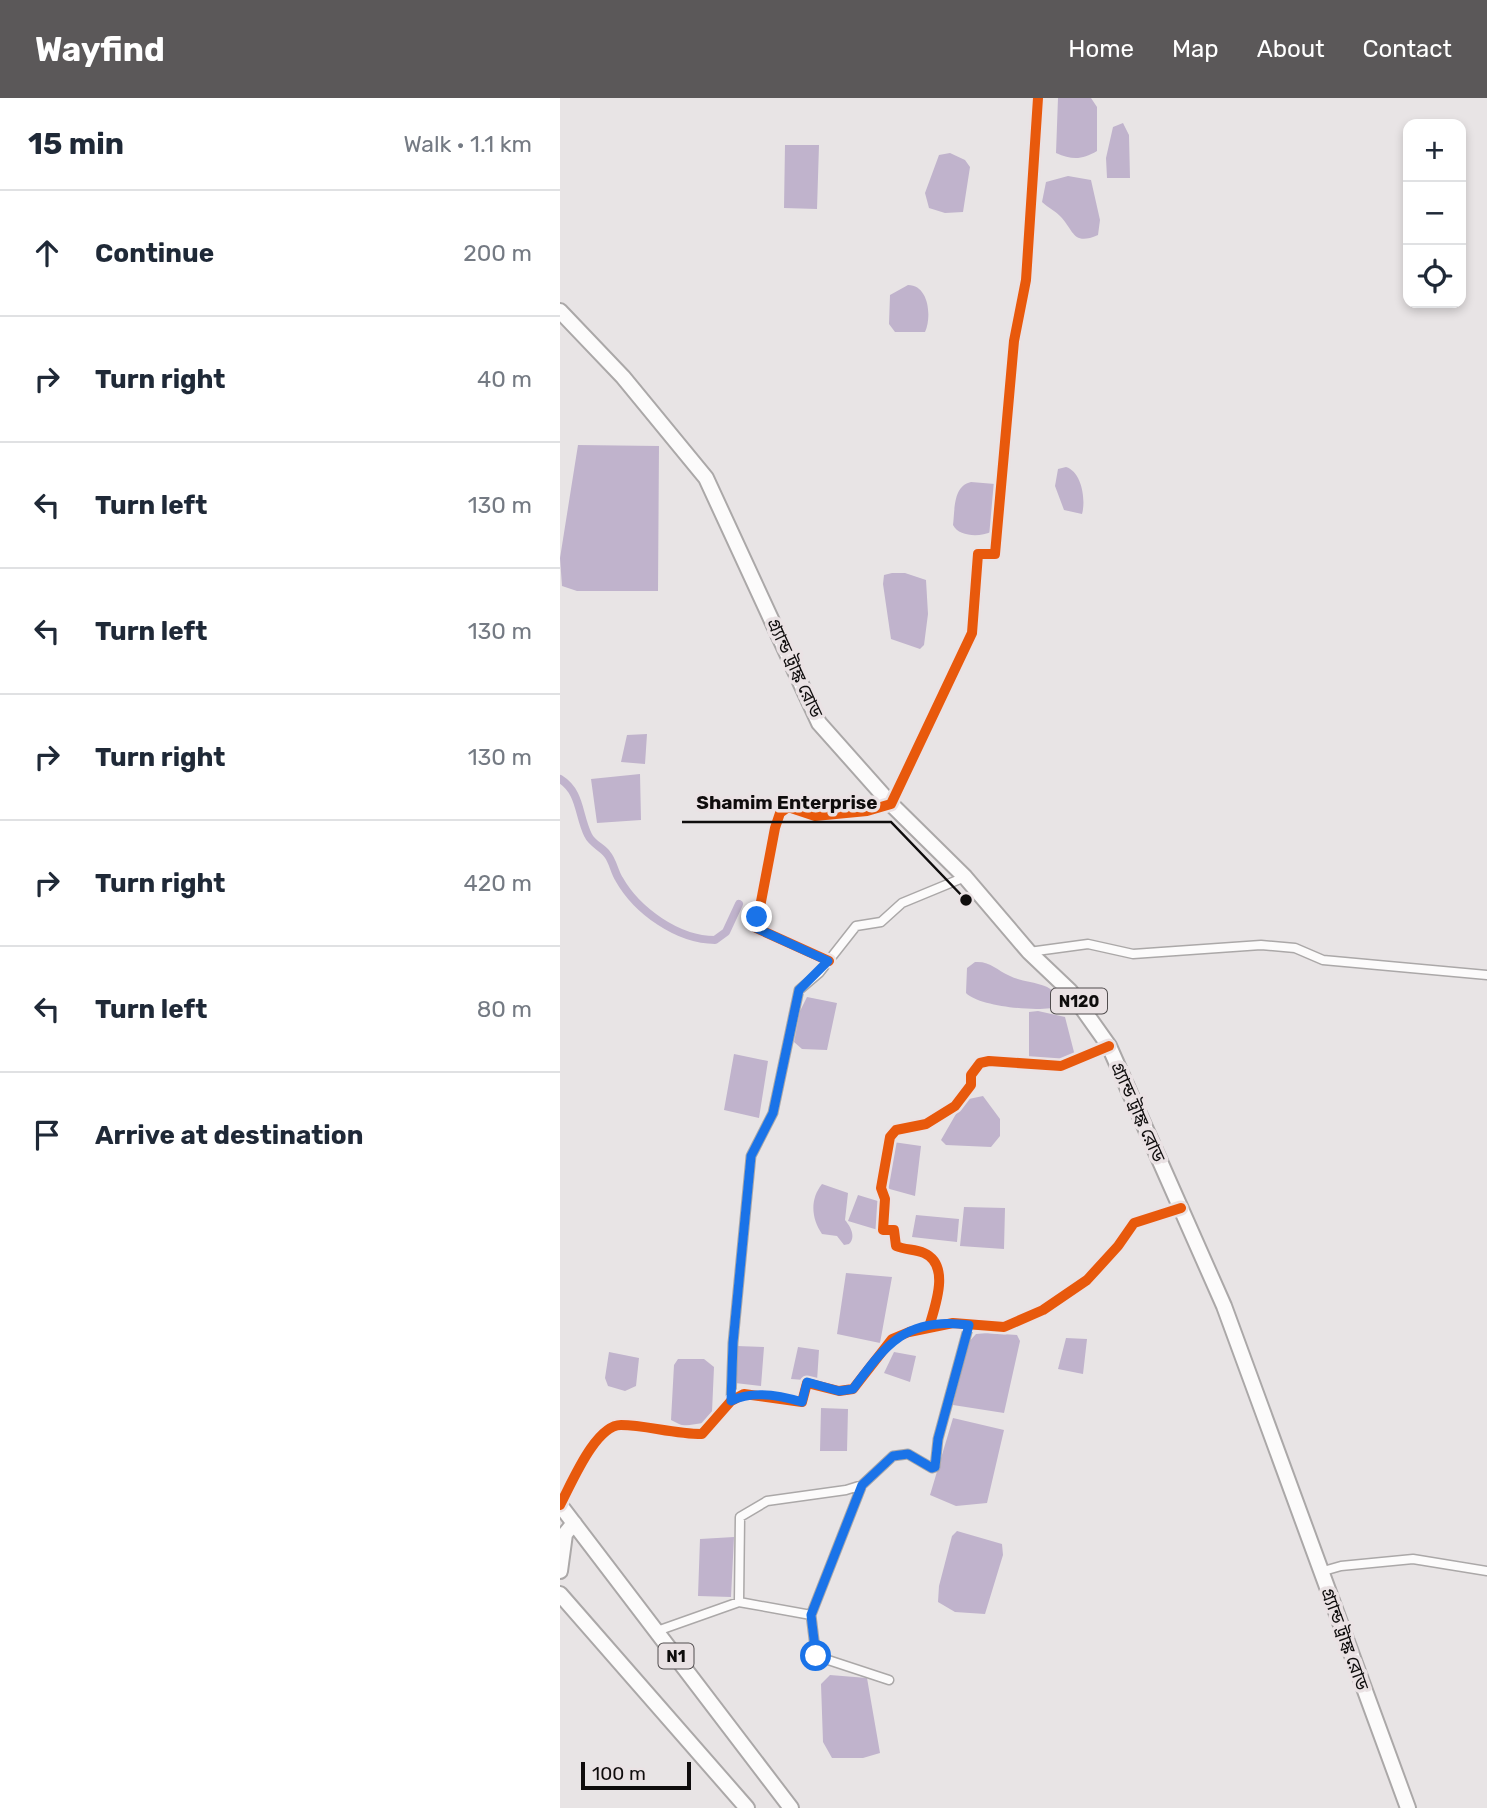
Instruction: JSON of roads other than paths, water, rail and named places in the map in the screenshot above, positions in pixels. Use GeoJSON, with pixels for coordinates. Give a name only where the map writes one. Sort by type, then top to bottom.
{"type":"FeatureCollection","features":[{"type":"Feature","properties":{"kind":"highway","name":"গ্র্যান্ড ট্রাঙ্ক রোড"},"geometry":{"type":"LineString","coordinates":[[560,311],[623,377],[706,478],[819,723],[891,804],[965,877],[1029,952],[1070,991],[1109,1046],[1224,1306],[1408,1808]]}},
{"type":"Feature","properties":{"kind":"highway","name":"N1"},"geometry":{"type":"LineString","coordinates":[[560,1505],[791,1808]]}},
{"type":"Feature","properties":{"kind":"highway"},"geometry":{"type":"LineString","coordinates":[[560,1571],[565,1534],[574,1523]]}},
{"type":"Feature","properties":{"kind":"highway","name":"N1"},"geometry":{"type":"LineString","coordinates":[[560,1594],[747,1808]]}},
{"type":"Feature","properties":{"kind":"street"},"geometry":{"type":"LineString","coordinates":[[828,961],[756,928],[780,813],[788,807],[815,816],[867,811],[891,804],[972,632],[978,554],[995,554],[1014,341],[1026,280],[1038,98]]}},
{"type":"Feature","properties":{"kind":"street"},"geometry":{"type":"LineString","coordinates":[[731,1401],[733,1343],[751,1156],[773,1113],[799,990],[828,961],[856,926],[881,922],[902,904],[965,877]]}},
{"type":"Feature","properties":{"kind":"street"},"geometry":{"type":"LineString","coordinates":[[1029,952],[1088,944],[1133,954],[1261,945],[1295,948],[1323,960],[1487,975]]}},
{"type":"Feature","properties":{"kind":"street"},"geometry":{"type":"LineString","coordinates":[[929,1327],[939,1292],[939,1274],[934,1262],[926,1254],[896,1246],[894,1230],[883,1230],[886,1199],[880,1188],[890,1137],[896,1130],[926,1124],[955,1106],[971,1085],[971,1074],[980,1063],[989,1061],[1061,1066],[1109,1046]]}},
{"type":"Feature","properties":{"kind":"street"},"geometry":{"type":"LineString","coordinates":[[560,1505],[589,1449],[610,1428],[619,1425],[672,1434],[702,1434],[731,1401],[744,1394],[761,1394],[802,1402],[807,1382],[839,1391],[853,1389],[892,1339],[929,1327],[953,1323],[1004,1327],[1043,1310],[1087,1280],[1118,1246],[1134,1223],[1181,1208]]}},
{"type":"Feature","properties":{"kind":"street"},"geometry":{"type":"LineString","coordinates":[[889,1680],[816,1656],[811,1615],[862,1485],[893,1456],[908,1454],[932,1468],[935,1467],[938,1439],[969,1325]]}},
{"type":"Feature","properties":{"kind":"street"},"geometry":{"type":"LineString","coordinates":[[739,1602],[740,1517],[767,1501],[846,1490],[862,1485]]}},
{"type":"Feature","properties":{"kind":"street"},"geometry":{"type":"LineString","coordinates":[[1320,1572],[1341,1566],[1413,1559],[1487,1571]]}},
{"type":"Feature","properties":{"kind":"street"},"geometry":{"type":"LineString","coordinates":[[657,1631],[739,1602],[811,1615]]}},
{"type":"Feature","properties":{"kind":"waterway"},"geometry":{"type":"LineString","coordinates":[[560,779],[572,790],[590,838],[609,857],[627,891],[660,922],[687,935],[715,940],[726,932],[739,904]]}},
{"type":"Feature","properties":{"kind":"place","name":"Shamim Enterprise"},"geometry":{"type":"Point","coordinates":[966,900]}}]}
